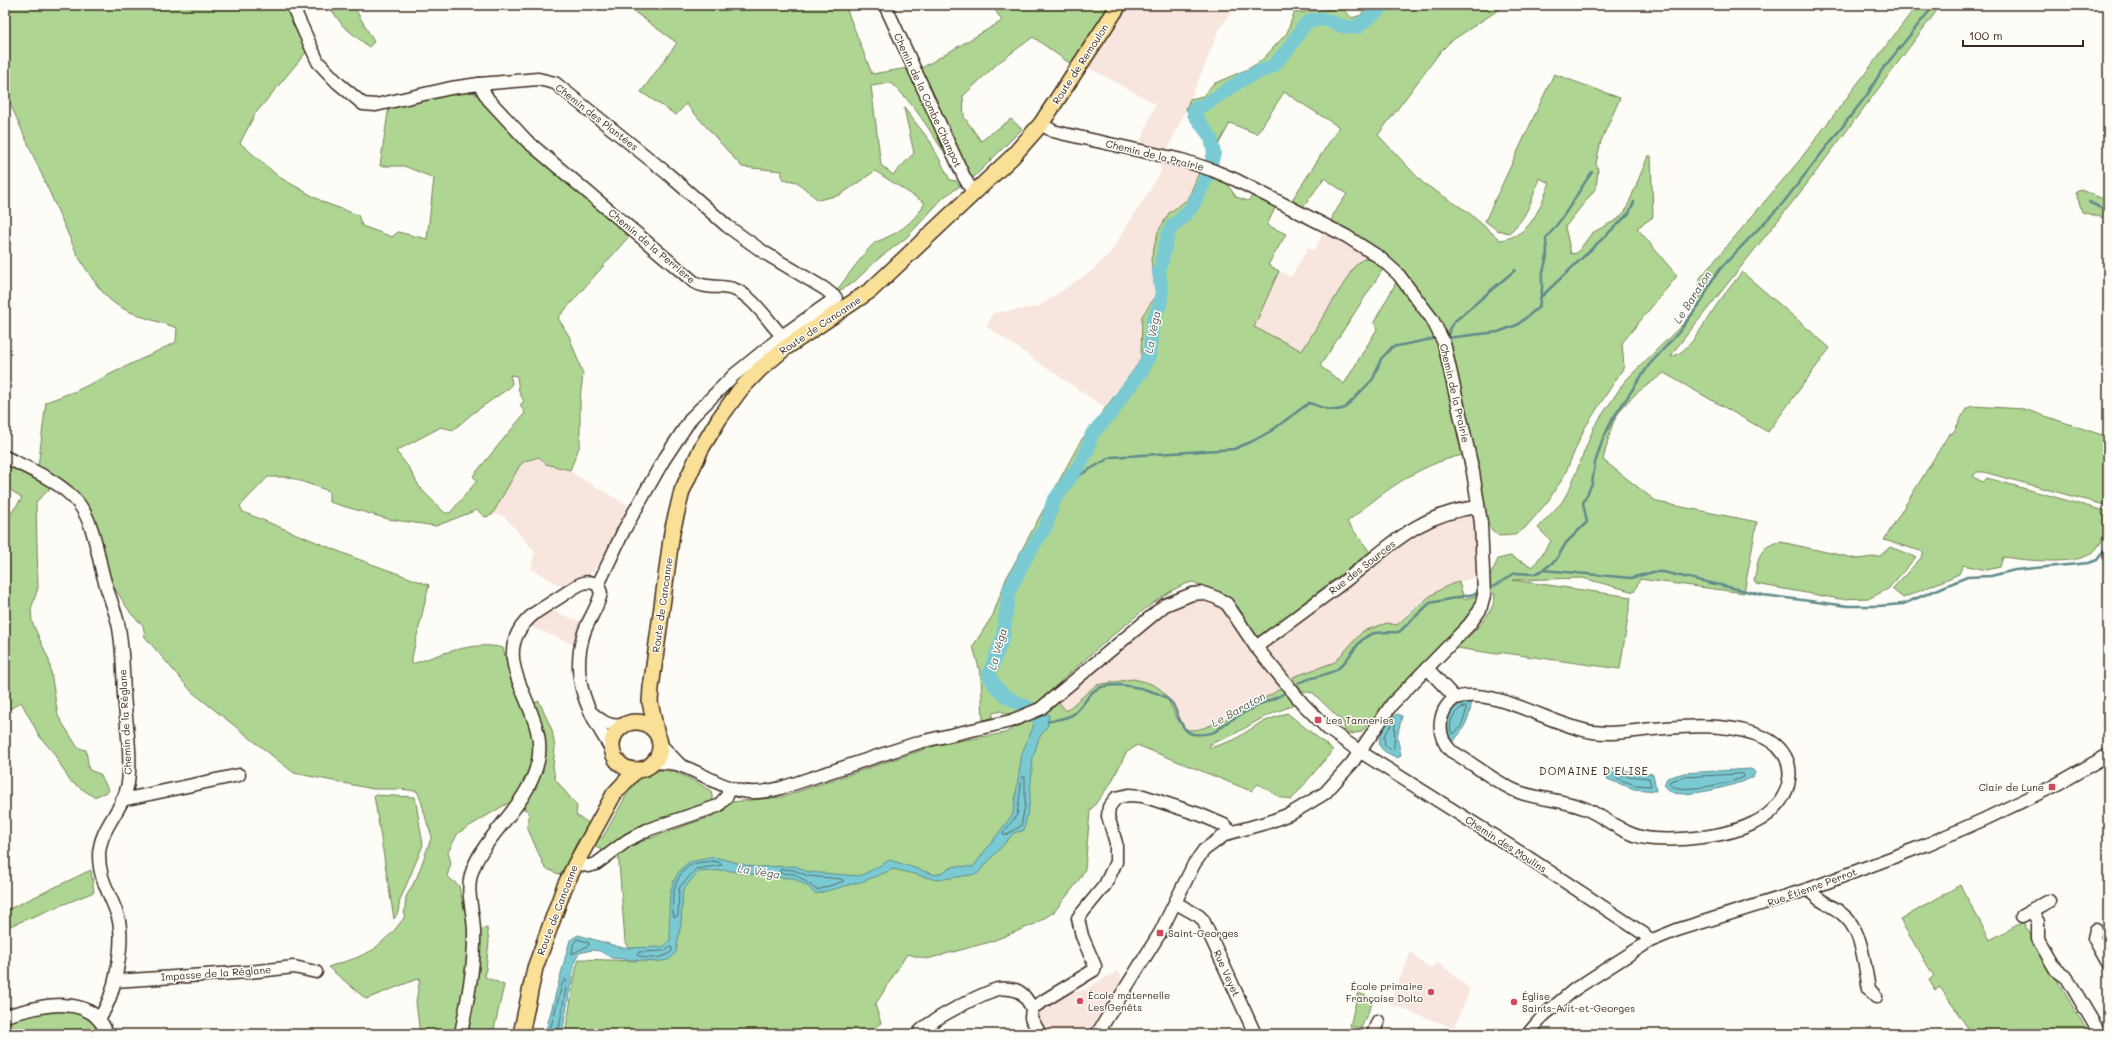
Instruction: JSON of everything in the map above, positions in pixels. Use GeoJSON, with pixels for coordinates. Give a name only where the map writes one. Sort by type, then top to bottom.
{"type":"FeatureCollection","features":[{"type":"Feature","properties":{"kind":"main road","name":"Route de Remoulon"},"geometry":{"type":"LineString","coordinates":[[1041,124],[1119,5]]}},
{"type":"Feature","properties":{"kind":"main road","name":"Route de Cancanne"},"geometry":{"type":"LineString","coordinates":[[658,737],[650,702],[672,532],[682,491],[701,450],[719,419],[740,390],[759,370],[791,344],[871,290],[1012,157],[1041,124]]}},
{"type":"Feature","properties":{"kind":"main road","name":"Route de Cancanne"},"geometry":{"type":"LineString","coordinates":[[627,723],[644,703],[651,688]]}},
{"type":"Feature","properties":{"kind":"main road"},"geometry":{"type":"LineString","coordinates":[[641,722],[649,725],[658,737],[659,754],[654,762],[649,766],[636,770],[629,769],[615,757],[614,737],[627,723],[641,722]]}},
{"type":"Feature","properties":{"kind":"main road","name":"Route de Cancanne"},"geometry":{"type":"LineString","coordinates":[[614,794],[615,757]]}},
{"type":"Feature","properties":{"kind":"main road","name":"Route de Cancanne"},"geometry":{"type":"LineString","coordinates":[[521,1034],[535,968],[564,888],[614,794],[636,770]]}},
{"type":"Feature","properties":{"kind":"street","name":"Chemin des Plantées"},"geometry":{"type":"LineString","coordinates":[[292,5],[318,62],[363,104],[376,105],[451,88],[479,84],[538,79],[555,83],[668,174],[726,226],[764,253],[825,289],[836,298],[782,336]]}},
{"type":"Feature","properties":{"kind":"street","name":"Chemin de la Combe Champot"},"geometry":{"type":"LineString","coordinates":[[885,5],[966,182],[974,194]]}},
{"type":"Feature","properties":{"kind":"street","name":"Chemin de la Perriere"},"geometry":{"type":"LineString","coordinates":[[479,84],[488,100],[527,141],[694,282],[707,287],[728,288],[740,292],[751,300],[782,336]]}},
{"type":"Feature","properties":{"kind":"street","name":"Chemin de la Prairie"},"geometry":{"type":"LineString","coordinates":[[1041,124],[1053,131],[1182,160],[1207,168],[1236,180],[1346,236],[1379,257],[1406,285],[1432,319],[1444,343],[1473,472],[1481,523],[1484,592],[1482,605],[1465,629],[1392,704],[1357,755],[1333,786],[1311,803],[1274,820],[1231,832],[1218,838],[1199,856],[1176,903],[1123,994],[1097,1034]]}},
{"type":"Feature","properties":{"kind":"street"},"geometry":{"type":"LineString","coordinates":[[598,585],[617,542],[663,461],[685,426],[720,388],[782,336]]}},
{"type":"Feature","properties":{"kind":"street","name":"Chemin de la Réglane"},"geometry":{"type":"LineString","coordinates":[[5,458],[47,478],[69,494],[83,510],[92,532],[118,623],[129,766],[128,784],[122,800],[104,832],[100,846],[102,879],[117,913],[120,926],[116,980],[111,998],[104,1012],[98,1019]]}},
{"type":"Feature","properties":{"kind":"street","name":"Rue des Sources"},"geometry":{"type":"LineString","coordinates":[[1256,647],[1338,587],[1411,529],[1429,519],[1456,511],[1478,507]]}},
{"type":"Feature","properties":{"kind":"street"},"geometry":{"type":"LineString","coordinates":[[461,1034],[474,951],[474,931],[469,884],[471,875],[486,846],[524,796],[536,770],[540,754],[541,743],[538,729],[513,665],[514,643],[524,626],[535,614],[581,584],[590,582],[598,585],[601,590],[601,596],[583,636],[580,660],[580,684],[588,710],[615,757]]}},
{"type":"Feature","properties":{"kind":"street","name":"Chemin des Moulins"},"geometry":{"type":"LineString","coordinates":[[680,765],[729,788],[751,793],[770,791],[920,742],[1011,721],[1040,709],[1165,605],[1192,594],[1203,593],[1217,598],[1227,604],[1256,647],[1318,720],[1359,751],[1526,856],[1644,934],[1650,941]]}},
{"type":"Feature","properties":{"kind":"street"},"geometry":{"type":"LineString","coordinates":[[1427,668],[1454,698]]}},
{"type":"Feature","properties":{"kind":"street"},"geometry":{"type":"LineString","coordinates":[[1474,696],[1508,702],[1566,725],[1599,733],[1685,726],[1722,728],[1755,734],[1771,741],[1782,750],[1789,764],[1788,784],[1784,797],[1777,806],[1762,820],[1745,828],[1679,839],[1652,839],[1632,835],[1616,828],[1595,813],[1576,805],[1514,790],[1451,751],[1444,741],[1440,728],[1443,713],[1454,698],[1474,696]]}},
{"type":"Feature","properties":{"kind":"street"},"geometry":{"type":"LineString","coordinates":[[588,710],[606,724],[613,726],[627,723]]}},
{"type":"Feature","properties":{"kind":"street"},"geometry":{"type":"LineString","coordinates":[[658,737],[680,765]]}},
{"type":"Feature","properties":{"kind":"street","name":"Rue Étienne Perrot"},"geometry":{"type":"LineString","coordinates":[[1532,1033],[1544,1015],[1575,989],[1650,941],[1677,930],[1809,889],[1956,833],[2052,787],[2108,754]]}},
{"type":"Feature","properties":{"kind":"street"},"geometry":{"type":"LineString","coordinates":[[654,762],[680,765]]}},
{"type":"Feature","properties":{"kind":"street"},"geometry":{"type":"LineString","coordinates":[[122,800],[239,775]]}},
{"type":"Feature","properties":{"kind":"street"},"geometry":{"type":"LineString","coordinates":[[576,863],[588,866],[596,864],[628,840],[647,830],[718,806],[727,796],[729,788]]}},
{"type":"Feature","properties":{"kind":"street"},"geometry":{"type":"LineString","coordinates":[[1032,1008],[1094,970],[1095,966],[1082,936],[1078,918],[1105,885],[1116,862],[1116,843],[1108,816],[1113,801],[1121,796],[1143,796],[1201,815],[1224,825],[1231,832]]}},
{"type":"Feature","properties":{"kind":"street"},"geometry":{"type":"LineString","coordinates":[[1809,889],[1814,896],[1841,913],[1854,925],[1869,989],[1876,997]]}},
{"type":"Feature","properties":{"kind":"street"},"geometry":{"type":"LineString","coordinates":[[2049,901],[2027,913],[2038,922],[2038,939],[2056,970],[2067,978],[2100,1034]]}},
{"type":"Feature","properties":{"kind":"street","name":"Rue Veyet"},"geometry":{"type":"LineString","coordinates":[[1176,903],[1195,913],[1203,920],[1255,1034]]}},
{"type":"Feature","properties":{"kind":"street"},"geometry":{"type":"LineString","coordinates":[[2096,930],[2094,938],[2108,963]]}},
{"type":"Feature","properties":{"kind":"street","name":"Impasse de la Réglane"},"geometry":{"type":"LineString","coordinates":[[116,980],[249,972],[294,967],[316,972]]}},
{"type":"Feature","properties":{"kind":"street"},"geometry":{"type":"LineString","coordinates":[[918,1034],[921,1029],[950,1012],[997,989],[1011,989],[1023,993],[1032,1008],[1031,1018],[1040,1034]]}},
{"type":"Feature","properties":{"kind":"street"},"geometry":{"type":"LineString","coordinates":[[5,1016],[37,1007],[58,1004],[80,1008],[98,1019],[107,1034]]}},
{"type":"Feature","properties":{"kind":"street"},"geometry":{"type":"LineString","coordinates":[[1372,1034],[1378,1021]]}},
{"type":"Feature","properties":{"kind":"shaded area"},"geometry":{"type":"Polygon","coordinates":[[[1125,5],[1236,5],[1219,30],[1167,151],[1139,145],[1156,104],[1085,66],[1125,5]]]}},
{"type":"Feature","properties":{"kind":"shaded area"},"geometry":{"type":"Polygon","coordinates":[[[1157,160],[1200,170],[1188,199],[1169,213],[1151,260],[1156,296],[1142,316],[1141,357],[1138,364],[1104,407],[986,326],[993,313],[1038,307],[1093,270],[1110,253],[1161,172],[1161,165],[1157,160]]]}},
{"type":"Feature","properties":{"kind":"shaded area"},"geometry":{"type":"Polygon","coordinates":[[[1325,230],[1362,251],[1366,257],[1361,259],[1354,267],[1302,351],[1254,327],[1276,275],[1279,271],[1291,277],[1308,248],[1314,250],[1325,230]]]}},
{"type":"Feature","properties":{"kind":"shaded area"},"geometry":{"type":"Polygon","coordinates":[[[539,457],[546,464],[570,470],[575,475],[631,507],[594,571],[563,587],[531,569],[535,552],[505,517],[500,515],[492,515],[520,465],[525,461],[539,457]]]}},
{"type":"Feature","properties":{"kind":"shaded area"},"geometry":{"type":"Polygon","coordinates":[[[1466,499],[1476,524],[1478,577],[1451,584],[1420,602],[1396,625],[1387,623],[1363,631],[1335,662],[1293,677],[1274,693],[1210,725],[1190,730],[1182,727],[1161,690],[1096,685],[1066,712],[1056,699],[1168,609],[1197,598],[1208,601],[1221,608],[1232,618],[1247,645],[1407,524],[1424,513],[1466,499]]]}},
{"type":"Feature","properties":{"kind":"shaded area"},"geometry":{"type":"Polygon","coordinates":[[[550,608],[557,613],[580,621],[575,645],[529,626],[550,608]]]}},
{"type":"Feature","properties":{"kind":"shaded area","name":"École primaire Françoise Dolto"},"geometry":{"type":"Polygon","coordinates":[[[1411,952],[1430,969],[1438,962],[1470,989],[1454,1028],[1389,1004],[1411,952]]]}},
{"type":"Feature","properties":{"kind":"shaded area","name":"École maternelle Les Genêts"},"geometry":{"type":"Polygon","coordinates":[[[1118,971],[1122,978],[1087,1034],[1048,1034],[1036,1012],[1064,995],[1084,990],[1118,971]]]}},
{"type":"Feature","properties":{"kind":"green space"},"geometry":{"type":"Polygon","coordinates":[[[5,5],[288,5],[308,50],[255,114],[240,143],[279,177],[325,203],[358,215],[362,226],[392,237],[398,232],[427,239],[434,178],[404,166],[380,166],[389,106],[470,89],[630,235],[558,318],[569,336],[583,374],[580,400],[580,445],[570,470],[546,464],[539,457],[525,461],[520,465],[492,515],[485,517],[477,510],[436,526],[388,519],[329,502],[329,491],[289,477],[268,477],[240,506],[243,512],[355,558],[429,585],[412,657],[412,664],[469,647],[492,646],[503,648],[511,677],[532,721],[537,776],[532,704],[539,701],[552,730],[555,748],[553,766],[555,779],[577,806],[576,815],[590,824],[577,842],[561,875],[545,868],[527,827],[529,811],[508,803],[458,833],[448,852],[451,863],[447,876],[459,886],[464,910],[468,910],[469,951],[462,1007],[456,1034],[420,1034],[416,1002],[420,978],[366,999],[328,967],[356,958],[373,950],[393,932],[404,918],[406,897],[417,877],[432,836],[417,791],[400,789],[373,789],[294,773],[192,692],[145,637],[143,625],[132,615],[108,578],[92,524],[38,467],[46,402],[76,391],[176,342],[177,328],[128,311],[114,303],[104,294],[77,254],[5,92],[5,5]],[[510,375],[512,383],[509,388],[473,413],[453,430],[441,427],[396,451],[409,468],[420,488],[445,513],[450,513],[477,481],[473,476],[525,413],[520,405],[524,401],[519,392],[517,376],[510,375]]]}},
{"type":"Feature","properties":{"kind":"green space"},"geometry":{"type":"Polygon","coordinates":[[[328,5],[353,5],[374,42],[369,47],[343,26],[328,5]]]}},
{"type":"Feature","properties":{"kind":"green space"},"geometry":{"type":"Polygon","coordinates":[[[625,5],[829,5],[831,11],[845,5],[872,74],[908,68],[950,155],[947,157],[914,108],[891,83],[871,86],[881,165],[893,175],[914,153],[904,108],[930,141],[950,180],[956,181],[960,186],[944,197],[906,238],[878,259],[854,282],[839,291],[837,290],[856,264],[876,242],[898,232],[915,217],[925,203],[875,171],[840,195],[818,200],[797,182],[782,179],[782,171],[742,167],[686,104],[676,115],[641,92],[677,43],[625,5]]]}},
{"type":"Feature","properties":{"kind":"green space"},"geometry":{"type":"Polygon","coordinates":[[[992,5],[1109,5],[1072,65],[1033,37],[998,63],[963,96],[964,117],[981,141],[1011,119],[1022,129],[971,180],[920,69],[1002,21],[992,5]]]}},
{"type":"Feature","properties":{"kind":"green space"},"geometry":{"type":"Polygon","coordinates":[[[1367,5],[1506,5],[1451,41],[1440,52],[1378,135],[1423,183],[1468,212],[1500,240],[1520,233],[1527,227],[1538,211],[1550,183],[1539,178],[1525,215],[1509,233],[1497,230],[1485,221],[1554,74],[1620,98],[1601,141],[1596,163],[1598,170],[1596,188],[1565,227],[1571,254],[1577,253],[1592,233],[1618,219],[1626,210],[1648,156],[1651,156],[1653,217],[1637,228],[1677,276],[1622,343],[1624,367],[1584,429],[1564,476],[1548,501],[1525,528],[1515,535],[1499,536],[1492,530],[1486,521],[1450,348],[1391,261],[1331,225],[1333,215],[1347,194],[1324,178],[1302,209],[1290,203],[1339,127],[1284,92],[1257,134],[1230,123],[1217,147],[1215,137],[1204,118],[1193,122],[1186,109],[1190,99],[1203,96],[1213,84],[1250,68],[1263,59],[1287,33],[1294,13],[1342,8],[1352,18],[1361,15],[1367,5]]]}},
{"type":"Feature","properties":{"kind":"green space"},"geometry":{"type":"Polygon","coordinates":[[[1917,5],[1941,5],[1806,185],[1674,351],[1671,357],[1684,350],[1699,332],[1719,302],[1742,272],[1830,348],[1768,432],[1664,373],[1642,389],[1623,407],[1617,415],[1610,432],[1603,460],[1657,502],[1757,522],[1744,593],[1640,579],[1634,592],[1583,578],[1513,580],[1631,597],[1620,669],[1498,652],[1497,654],[1457,648],[1481,624],[1491,609],[1495,594],[1488,594],[1488,581],[1498,559],[1510,556],[1533,567],[1551,541],[1538,528],[1562,502],[1570,488],[1594,427],[1625,381],[1684,323],[1698,305],[1700,278],[1799,161],[1917,5]]]}},
{"type":"Feature","properties":{"kind":"green space"},"geometry":{"type":"Polygon","coordinates":[[[1200,170],[1224,179],[1236,197],[1248,201],[1254,194],[1276,206],[1267,225],[1286,234],[1268,265],[1279,271],[1254,327],[1302,351],[1354,267],[1362,260],[1369,258],[1383,269],[1320,366],[1344,384],[1377,329],[1374,322],[1397,281],[1436,334],[1448,375],[1463,455],[1446,459],[1431,465],[1401,481],[1347,522],[1370,552],[1261,635],[1256,637],[1235,603],[1225,595],[1201,587],[1194,582],[1179,587],[1159,599],[1136,616],[1111,636],[1031,708],[1021,712],[1006,714],[1001,711],[993,713],[992,718],[983,721],[981,676],[973,646],[993,615],[1006,579],[1080,442],[1138,364],[1141,357],[1142,316],[1156,296],[1151,260],[1158,232],[1169,213],[1188,199],[1200,170]]]}},
{"type":"Feature","properties":{"kind":"green space"},"geometry":{"type":"Polygon","coordinates":[[[2081,190],[2108,201],[2108,219],[2082,212],[2076,192],[2081,190]]]}},
{"type":"Feature","properties":{"kind":"green space"},"geometry":{"type":"Polygon","coordinates":[[[1972,406],[2024,409],[2108,437],[2108,506],[1984,472],[1976,472],[1973,477],[1983,482],[1987,478],[2108,512],[2107,523],[2102,540],[2092,553],[2074,560],[2049,561],[2003,557],[2000,567],[1987,570],[1963,565],[1959,574],[1903,598],[1892,589],[1921,558],[1924,552],[1884,540],[1949,434],[1953,433],[1966,409],[1972,406]]]}},
{"type":"Feature","properties":{"kind":"green space"},"geometry":{"type":"Polygon","coordinates":[[[5,461],[53,486],[36,502],[38,588],[31,609],[32,622],[49,660],[58,716],[78,748],[86,750],[89,770],[100,774],[109,791],[94,797],[70,781],[53,752],[40,737],[21,702],[5,712],[5,522],[22,498],[5,486],[5,461]]]}},
{"type":"Feature","properties":{"kind":"green space"},"geometry":{"type":"Polygon","coordinates":[[[1781,542],[1858,559],[1880,556],[1890,547],[1916,557],[1888,589],[1870,598],[1840,599],[1756,584],[1754,580],[1760,555],[1767,547],[1781,542]]]}},
{"type":"Feature","properties":{"kind":"green space"},"geometry":{"type":"Polygon","coordinates":[[[1459,582],[1464,599],[1479,595],[1471,612],[1361,732],[1350,734],[1344,730],[1344,723],[1313,693],[1302,691],[1294,682],[1293,677],[1335,662],[1363,631],[1387,623],[1397,625],[1433,594],[1459,582]]]}},
{"type":"Feature","properties":{"kind":"green space"},"geometry":{"type":"Polygon","coordinates":[[[1133,679],[1151,684],[1161,690],[1165,694],[1181,725],[1190,730],[1220,722],[1274,693],[1283,686],[1292,695],[1293,704],[1291,706],[1264,717],[1231,736],[1210,744],[1210,748],[1234,740],[1260,723],[1287,713],[1333,750],[1291,800],[1280,797],[1258,784],[1251,791],[1137,745],[1126,753],[1111,783],[1090,811],[1085,869],[1077,883],[1054,912],[1035,924],[990,942],[927,959],[907,954],[875,1005],[881,1023],[865,1034],[565,1034],[579,959],[637,961],[625,941],[618,850],[712,816],[732,802],[782,797],[937,745],[1005,733],[1033,717],[1056,699],[1066,711],[1096,685],[1133,679]]]}},
{"type":"Feature","properties":{"kind":"green space"},"geometry":{"type":"Polygon","coordinates":[[[660,770],[680,774],[700,784],[711,791],[713,801],[709,805],[604,851],[593,846],[596,838],[603,837],[637,776],[660,770]]]}},
{"type":"Feature","properties":{"kind":"green space"},"geometry":{"type":"Polygon","coordinates":[[[374,795],[415,797],[423,845],[400,900],[398,912],[394,919],[374,795]]]}},
{"type":"Feature","properties":{"kind":"green space"},"geometry":{"type":"Polygon","coordinates":[[[91,870],[94,892],[5,928],[5,911],[91,870]]]}},
{"type":"Feature","properties":{"kind":"green space"},"geometry":{"type":"Polygon","coordinates":[[[1960,885],[1990,940],[2023,922],[2089,1034],[1972,1034],[1940,987],[1935,990],[1929,980],[1934,976],[1900,920],[1960,885]]]}},
{"type":"Feature","properties":{"kind":"green space"},"geometry":{"type":"Polygon","coordinates":[[[487,928],[489,942],[485,977],[504,985],[493,1034],[465,1034],[477,930],[487,928]]]}},
{"type":"Feature","properties":{"kind":"green space"},"geometry":{"type":"Polygon","coordinates":[[[1358,993],[1374,999],[1361,1028],[1350,1026],[1358,993]]]}},
{"type":"Feature","properties":{"kind":"green space"},"geometry":{"type":"Polygon","coordinates":[[[69,1009],[93,1019],[103,1034],[5,1034],[5,1020],[69,1009]]]}},
{"type":"Feature","properties":{"kind":"water"},"geometry":{"type":"Polygon","coordinates":[[[1465,703],[1470,703],[1471,706],[1467,720],[1463,729],[1454,741],[1451,741],[1447,730],[1448,718],[1454,708],[1465,703]]]}},
{"type":"Feature","properties":{"kind":"water"},"geometry":{"type":"Polygon","coordinates":[[[1043,712],[1049,715],[1048,725],[1039,738],[1033,757],[1029,806],[1024,830],[1014,833],[977,874],[937,880],[894,869],[864,881],[815,894],[810,888],[793,878],[768,877],[725,870],[698,872],[683,890],[681,923],[676,952],[672,957],[668,960],[655,962],[612,958],[600,951],[592,950],[579,953],[575,961],[562,1034],[545,1034],[570,940],[578,935],[623,948],[663,947],[670,940],[669,908],[675,878],[689,862],[714,857],[754,867],[795,866],[808,872],[860,876],[890,860],[936,875],[955,866],[973,867],[1013,814],[1022,753],[1034,725],[1031,716],[1043,712]]]}},
{"type":"Feature","properties":{"kind":"water"},"geometry":{"type":"Polygon","coordinates":[[[1398,714],[1402,716],[1397,737],[1401,755],[1398,758],[1381,748],[1380,739],[1381,733],[1390,719],[1398,714]]]}},
{"type":"Feature","properties":{"kind":"water"},"geometry":{"type":"Polygon","coordinates":[[[1610,769],[1653,774],[1656,791],[1634,789],[1607,779],[1605,774],[1610,769]]]}},
{"type":"Feature","properties":{"kind":"water"},"geometry":{"type":"Polygon","coordinates":[[[1750,769],[1755,773],[1753,777],[1726,787],[1703,792],[1682,794],[1674,793],[1664,785],[1667,778],[1684,773],[1750,769]]]}},
{"type":"Feature","properties":{"kind":"waterway","name":"La Véga"},"geometry":{"type":"LineString","coordinates":[[1040,721],[1036,714],[1030,709],[1001,693],[989,674],[1003,637],[1009,591],[1026,557],[1046,526],[1053,502],[1080,464],[1087,451],[1092,434],[1113,411],[1125,392],[1142,371],[1149,356],[1153,320],[1160,305],[1162,293],[1159,271],[1168,235],[1173,225],[1192,207],[1208,175],[1214,153],[1211,138],[1194,114],[1194,109],[1206,104],[1245,78],[1273,66],[1289,48],[1305,24],[1310,21],[1323,19],[1345,27],[1357,27],[1385,5]]}},
{"type":"Feature","properties":{"kind":"waterway","name":"Le Baraton"},"geometry":{"type":"LineString","coordinates":[[1491,588],[1515,573],[1534,574],[1543,570],[1556,560],[1566,543],[1587,522],[1583,503],[1592,484],[1595,463],[1602,441],[1612,420],[1649,365],[1679,332],[1702,301],[1711,282],[1720,269],[1783,203],[1867,95],[1882,70],[1934,5]]}},
{"type":"Feature","properties":{"kind":"waterway"},"geometry":{"type":"LineString","coordinates":[[1446,338],[1498,332],[1517,325],[1539,307],[1542,289],[1542,276],[1547,256],[1546,238],[1565,214],[1592,172]]}},
{"type":"Feature","properties":{"kind":"waterway"},"geometry":{"type":"LineString","coordinates":[[1541,297],[1629,213],[1634,202]]}},
{"type":"Feature","properties":{"kind":"waterway"},"geometry":{"type":"LineString","coordinates":[[2089,202],[2108,211]]}},
{"type":"Feature","properties":{"kind":"waterway"},"geometry":{"type":"LineString","coordinates":[[1449,337],[1449,329],[1455,321],[1515,270]]}},
{"type":"Feature","properties":{"kind":"waterway"},"geometry":{"type":"LineString","coordinates":[[1070,477],[1080,475],[1111,457],[1234,449],[1271,431],[1309,403],[1331,410],[1345,408],[1373,379],[1381,359],[1392,347],[1437,338]]}},
{"type":"Feature","properties":{"kind":"waterway"},"geometry":{"type":"LineString","coordinates":[[1543,570],[1631,578],[1653,572],[1663,572],[1763,595],[1848,606],[1878,606],[1903,604],[1967,577],[1991,576],[2015,570],[2089,563],[2097,560],[2108,545]]}},
{"type":"Feature","properties":{"kind":"waterway","name":"Le Baraton"},"geometry":{"type":"LineString","coordinates":[[1298,683],[1336,670],[1361,641],[1371,634],[1381,632],[1399,632],[1430,603],[1479,593]]}},
{"type":"Feature","properties":{"kind":"waterway","name":"Le Baraton"},"geometry":{"type":"LineString","coordinates":[[1047,722],[1073,715],[1095,690],[1106,686],[1121,685],[1154,692],[1161,695],[1172,703],[1186,730],[1193,734],[1207,734],[1214,732],[1226,723],[1285,693]]}},
{"type":"Feature","properties":{"kind":"place","name":"Les Tanneries"},"geometry":{"type":"Point","coordinates":[1318,720]}},
{"type":"Feature","properties":{"kind":"place","name":"Clair de Lune"},"geometry":{"type":"Point","coordinates":[2052,787]}},
{"type":"Feature","properties":{"kind":"place","name":"Saint-Georges"},"geometry":{"type":"Point","coordinates":[1160,933]}},
{"type":"Feature","properties":{"kind":"place","name":"École primaire Françoise Dolto"},"geometry":{"type":"Point","coordinates":[1431,992]}},
{"type":"Feature","properties":{"kind":"place","name":"École maternelle Les Genêts"},"geometry":{"type":"Point","coordinates":[1080,1001]}},
{"type":"Feature","properties":{"kind":"place","name":"Église Saints-Avit-et-Georges"},"geometry":{"type":"Point","coordinates":[1514,1002]}},
{"type":"Feature","properties":{"kind":"district","name":"DOMAINE D'ELISE"},"geometry":{"type":"Point","coordinates":[1594,770]}}]}
